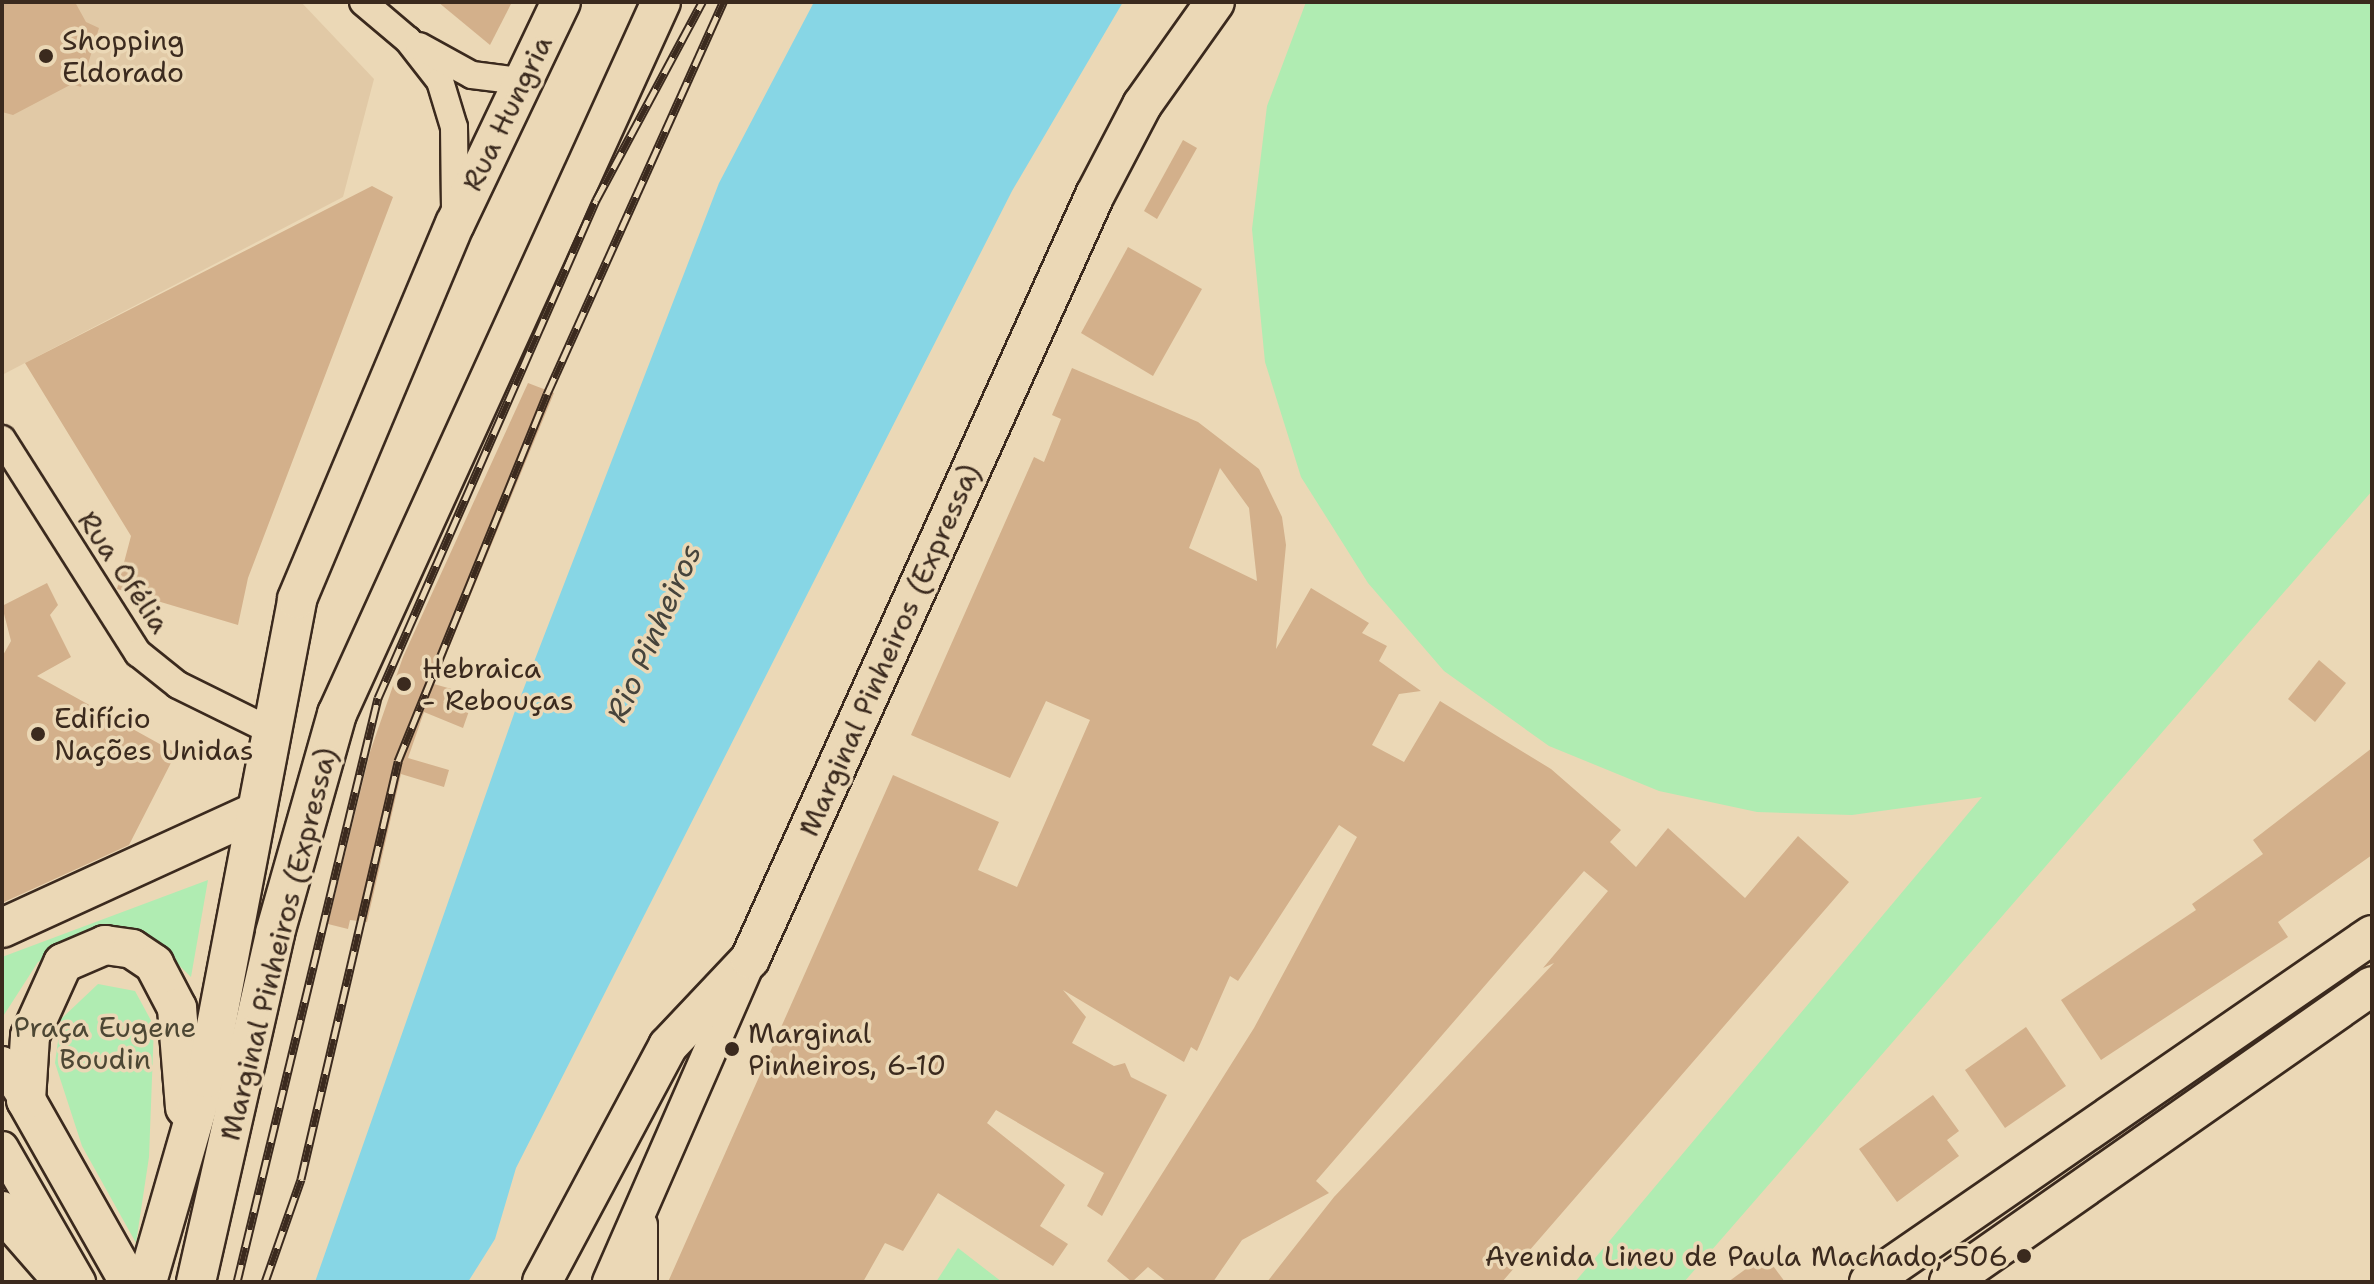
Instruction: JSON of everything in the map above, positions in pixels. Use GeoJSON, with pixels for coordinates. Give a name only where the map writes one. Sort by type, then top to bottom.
{"type":"FeatureCollection","features":[{"type":"Feature","properties":{"kind":"highway","name":"Rua Hungria"},"geometry":{"type":"LineString","coordinates":[[352,459],[519,81],[561,2]]}},
{"type":"Feature","properties":{"kind":"highway","name":"Marginal Pinheiros (Expressa)"},"geometry":{"type":"LineString","coordinates":[[196,1282],[275,933],[358,661],[661,2]]}},
{"type":"Feature","properties":{"kind":"highway","name":"Marginal Pinheiros (Expressa)"},"geometry":{"type":"LineString","coordinates":[[542,1282],[668,1046],[750,959],[1095,195],[1142,105],[1215,2]]}},
{"type":"Feature","properties":{"kind":"highway"},"geometry":{"type":"LineString","coordinates":[[275,933],[276,768],[352,459]]}},
{"type":"Feature","properties":{"kind":"highway"},"geometry":{"type":"LineString","coordinates":[[147,1282],[188,1154],[297,599],[352,459]]}},
{"type":"Feature","properties":{"kind":"highway"},"geometry":{"type":"LineString","coordinates":[[2,928],[253,813]]}},
{"type":"Feature","properties":{"kind":"highway"},"geometry":{"type":"LineString","coordinates":[[1869,1282],[2125,1102],[2372,935]]}},
{"type":"Feature","properties":{"kind":"highway"},"geometry":{"type":"LineString","coordinates":[[129,1282],[28,1104],[30,1036],[49,981],[86,951],[132,949],[169,983],[177,1008],[188,1154]]}},
{"type":"Feature","properties":{"kind":"highway"},"geometry":{"type":"LineString","coordinates":[[1949,1282],[2191,1117],[2372,986]]}},
{"type":"Feature","properties":{"kind":"highway"},"geometry":{"type":"LineString","coordinates":[[2191,1117],[2177,1096],[2177,1076],[2216,1040]]}},
{"type":"Feature","properties":{"kind":"highway"},"geometry":{"type":"LineString","coordinates":[[2121,1163],[2139,1132],[2125,1102]]}},
{"type":"Feature","properties":{"kind":"highway"},"geometry":{"type":"LineString","coordinates":[[2,1211],[64,1282]]}},
{"type":"Feature","properties":{"kind":"main road"},"geometry":{"type":"LineString","coordinates":[[609,1282],[750,959]]}},
{"type":"Feature","properties":{"kind":"main road"},"geometry":{"type":"LineString","coordinates":[[2,1063],[28,1104]]}},
{"type":"Feature","properties":{"kind":"main road"},"geometry":{"type":"LineString","coordinates":[[2,1148],[79,1282]]}},
{"type":"Feature","properties":{"kind":"main road"},"geometry":{"type":"LineString","coordinates":[[641,1210],[641,1282]]}},
{"type":"Feature","properties":{"kind":"street"},"geometry":{"type":"LineString","coordinates":[[363,2],[408,40],[472,75],[519,81]]}},
{"type":"Feature","properties":{"kind":"street"},"geometry":{"type":"LineString","coordinates":[[408,40],[440,81],[454,127],[455,224]]}},
{"type":"Feature","properties":{"kind":"street","name":"Rua Ofélia"},"geometry":{"type":"LineString","coordinates":[[2,439],[138,653],[178,685],[269,730]]}},
{"type":"Feature","properties":{"kind":"shaded area"},"geometry":{"type":"Polygon","coordinates":[[[2,2],[301,2],[374,79],[343,197],[2,375],[2,2]]]}},
{"type":"Feature","properties":{"kind":"green space"},"geometry":{"type":"Polygon","coordinates":[[[1306,2],[2372,2],[2372,491],[1684,1282],[1575,1282],[1982,797],[1852,815],[1757,812],[1659,791],[1549,746],[1444,671],[1368,583],[1301,477],[1265,362],[1252,229],[1267,106],[1306,2]]]}},
{"type":"Feature","properties":{"kind":"green space","name":"Praça Eugene Boudin"},"geometry":{"type":"Polygon","coordinates":[[[208,880],[191,977],[153,940],[91,932],[38,962],[2,1018],[2,957],[208,880]]]}},
{"type":"Feature","properties":{"kind":"green space","name":"Praça Eugene Boudin"},"geometry":{"type":"Polygon","coordinates":[[[98,984],[135,991],[154,1026],[149,1157],[136,1243],[82,1146],[55,1063],[61,1019],[98,984]]]}},
{"type":"Feature","properties":{"kind":"green space"},"geometry":{"type":"Polygon","coordinates":[[[958,1248],[1002,1282],[936,1282],[958,1248]]]}},
{"type":"Feature","properties":{"kind":"water","name":"Rio Pinheiros"},"geometry":{"type":"Polygon","coordinates":[[[814,2],[1123,2],[1012,191],[516,1168],[495,1239],[468,1282],[315,1282],[515,711],[719,183],[814,2]]]}},
{"type":"Feature","properties":{"kind":"building","name":"Shopping Eldorado"},"geometry":{"type":"Polygon","coordinates":[[[2,2],[75,2],[86,22],[99,28],[81,87],[72,84],[13,115],[2,112],[2,2]]]}},
{"type":"Feature","properties":{"kind":"building"},"geometry":{"type":"Polygon","coordinates":[[[438,2],[512,2],[490,45],[438,2]]]}},
{"type":"Feature","properties":{"kind":"building"},"geometry":{"type":"Polygon","coordinates":[[[1183,140],[1197,148],[1157,219],[1144,211],[1183,140]]]}},
{"type":"Feature","properties":{"kind":"building"},"geometry":{"type":"Polygon","coordinates":[[[372,186],[393,197],[248,578],[238,625],[117,589],[131,536],[25,363],[372,186]]]}},
{"type":"Feature","properties":{"kind":"building"},"geometry":{"type":"Polygon","coordinates":[[[1128,247],[1202,289],[1153,376],[1081,333],[1128,247]]]}},
{"type":"Feature","properties":{"kind":"building"},"geometry":{"type":"Polygon","coordinates":[[[1072,368],[1198,422],[1259,469],[1282,517],[1286,545],[1276,649],[1311,588],[1369,623],[1362,633],[1387,646],[1379,661],[1421,691],[1399,694],[1372,745],[1404,762],[1440,701],[1551,769],[1621,830],[1610,842],[1636,867],[1668,828],[1745,898],[1798,836],[1849,882],[1502,1282],[1267,1282],[1334,1197],[1554,963],[1543,968],[1608,891],[1584,871],[1316,1181],[1329,1193],[1242,1240],[1213,1282],[1167,1282],[1148,1267],[1132,1282],[1107,1261],[1254,1028],[1357,837],[1339,825],[1238,981],[1230,976],[1197,1051],[1191,1047],[1184,1062],[1063,990],[1086,1017],[1072,1043],[1114,1066],[1125,1063],[1131,1077],[1167,1095],[1102,1216],[1087,1206],[1104,1173],[996,1110],[987,1123],[1065,1185],[1040,1226],[1068,1244],[1053,1266],[938,1193],[903,1251],[885,1243],[863,1282],[668,1282],[893,775],[999,822],[978,870],[1017,887],[1090,720],[1046,701],[1010,778],[911,735],[1034,457],[1044,462],[1061,419],[1052,415],[1072,368]],[[1220,468],[1189,548],[1257,581],[1249,508],[1220,468]]]}},
{"type":"Feature","properties":{"kind":"building"},"geometry":{"type":"Polygon","coordinates":[[[528,383],[554,393],[434,684],[462,692],[461,707],[469,711],[463,728],[424,712],[408,758],[449,770],[444,787],[401,774],[367,922],[350,920],[348,929],[328,924],[370,752],[403,657],[528,383]]]}},
{"type":"Feature","properties":{"kind":"building"},"geometry":{"type":"Polygon","coordinates":[[[47,583],[58,605],[50,615],[71,657],[37,676],[176,753],[129,845],[2,903],[2,657],[11,641],[2,606],[47,583]]]}},
{"type":"Feature","properties":{"kind":"building"},"geometry":{"type":"Polygon","coordinates":[[[2319,660],[2346,683],[2315,722],[2288,699],[2319,660]]]}},
{"type":"Feature","properties":{"kind":"building"},"geometry":{"type":"Polygon","coordinates":[[[2372,748],[2372,855],[2278,922],[2288,937],[2101,1060],[2061,1000],[2196,910],[2192,904],[2263,854],[2253,840],[2372,748]]]}},
{"type":"Feature","properties":{"kind":"building"},"geometry":{"type":"Polygon","coordinates":[[[2026,1027],[2066,1086],[2005,1128],[1965,1070],[2026,1027]]]}},
{"type":"Feature","properties":{"kind":"building"},"geometry":{"type":"Polygon","coordinates":[[[1933,1095],[1959,1131],[1947,1140],[1959,1156],[1897,1202],[1859,1149],[1933,1095]]]}},
{"type":"Feature","properties":{"kind":"building"},"geometry":{"type":"Polygon","coordinates":[[[1765,1255],[1785,1282],[1728,1282],[1765,1255]]]}},
{"type":"Feature","properties":{"kind":"railway"},"geometry":{"type":"LineString","coordinates":[[237,1282],[378,698],[596,200],[702,2]]}},
{"type":"Feature","properties":{"kind":"railway"},"geometry":{"type":"LineString","coordinates":[[265,1282],[301,1179],[398,761],[547,394],[723,2]]}},
{"type":"Feature","properties":{"kind":"place","name":"Shopping Eldorado"},"geometry":{"type":"Point","coordinates":[46,56]}},
{"type":"Feature","properties":{"kind":"place","name":"Hebraica - Rebouças"},"geometry":{"type":"Point","coordinates":[404,684]}},
{"type":"Feature","properties":{"kind":"place","name":"Edifício Nações Unidas"},"geometry":{"type":"Point","coordinates":[38,734]}},
{"type":"Feature","properties":{"kind":"place","name":"Marginal Pinheiros, 6-10"},"geometry":{"type":"Point","coordinates":[732,1049]}},
{"type":"Feature","properties":{"kind":"place","name":"Avenida Lineu de Paula Machado, 506"},"geometry":{"type":"Point","coordinates":[2024,1256]}}]}
